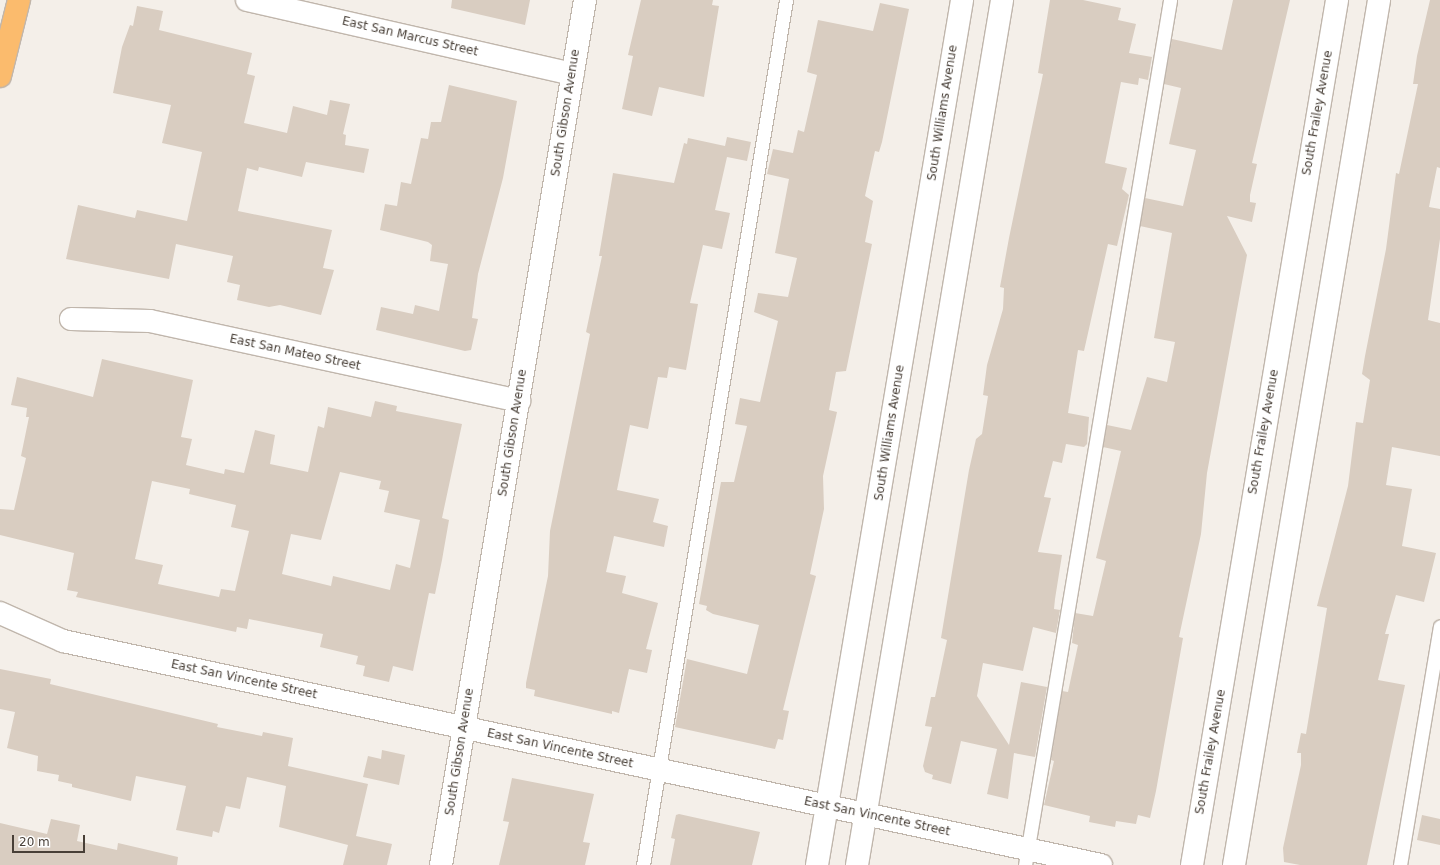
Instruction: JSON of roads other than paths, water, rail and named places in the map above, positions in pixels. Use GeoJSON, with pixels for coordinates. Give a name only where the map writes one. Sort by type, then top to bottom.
{"type":"FeatureCollection","features":[{"type":"Feature","properties":{"kind":"highway"},"geometry":{"type":"LineString","coordinates":[[0,27],[10,0]]}},
{"type":"Feature","properties":{"kind":"highway"},"geometry":{"type":"LineString","coordinates":[[0,76],[19,0]]}},
{"type":"Feature","properties":{"kind":"street","name":"East San Marcus Street"},"geometry":{"type":"LineString","coordinates":[[247,0],[573,74]]}},
{"type":"Feature","properties":{"kind":"street","name":"South Gibson Avenue"},"geometry":{"type":"LineString","coordinates":[[441,865],[585,0]]}},
{"type":"Feature","properties":{"kind":"street","name":"South Williams Avenue"},"geometry":{"type":"LineString","coordinates":[[817,865],[962,0]]}},
{"type":"Feature","properties":{"kind":"street"},"geometry":{"type":"LineString","coordinates":[[857,865],[1002,0]]}},
{"type":"Feature","properties":{"kind":"street","name":"South Frailey Avenue"},"geometry":{"type":"LineString","coordinates":[[1192,865],[1337,0]]}},
{"type":"Feature","properties":{"kind":"street"},"geometry":{"type":"LineString","coordinates":[[1234,865],[1379,0]]}},
{"type":"Feature","properties":{"kind":"street","name":"East San Mateo Street"},"geometry":{"type":"LineString","coordinates":[[71,319],[150,321],[519,401]]}},
{"type":"Feature","properties":{"kind":"street","name":"East San Vincente Street"},"geometry":{"type":"LineString","coordinates":[[0,613],[63,641],[866,814],[1026,857],[1101,865]]}},
{"type":"Feature","properties":{"kind":"lane"},"geometry":{"type":"LineString","coordinates":[[643,865],[660,770],[786,0]]}},
{"type":"Feature","properties":{"kind":"lane"},"geometry":{"type":"LineString","coordinates":[[1026,857],[1170,0]]}},
{"type":"Feature","properties":{"kind":"lane"},"geometry":{"type":"LineString","coordinates":[[1400,865],[1440,626]]}}]}
